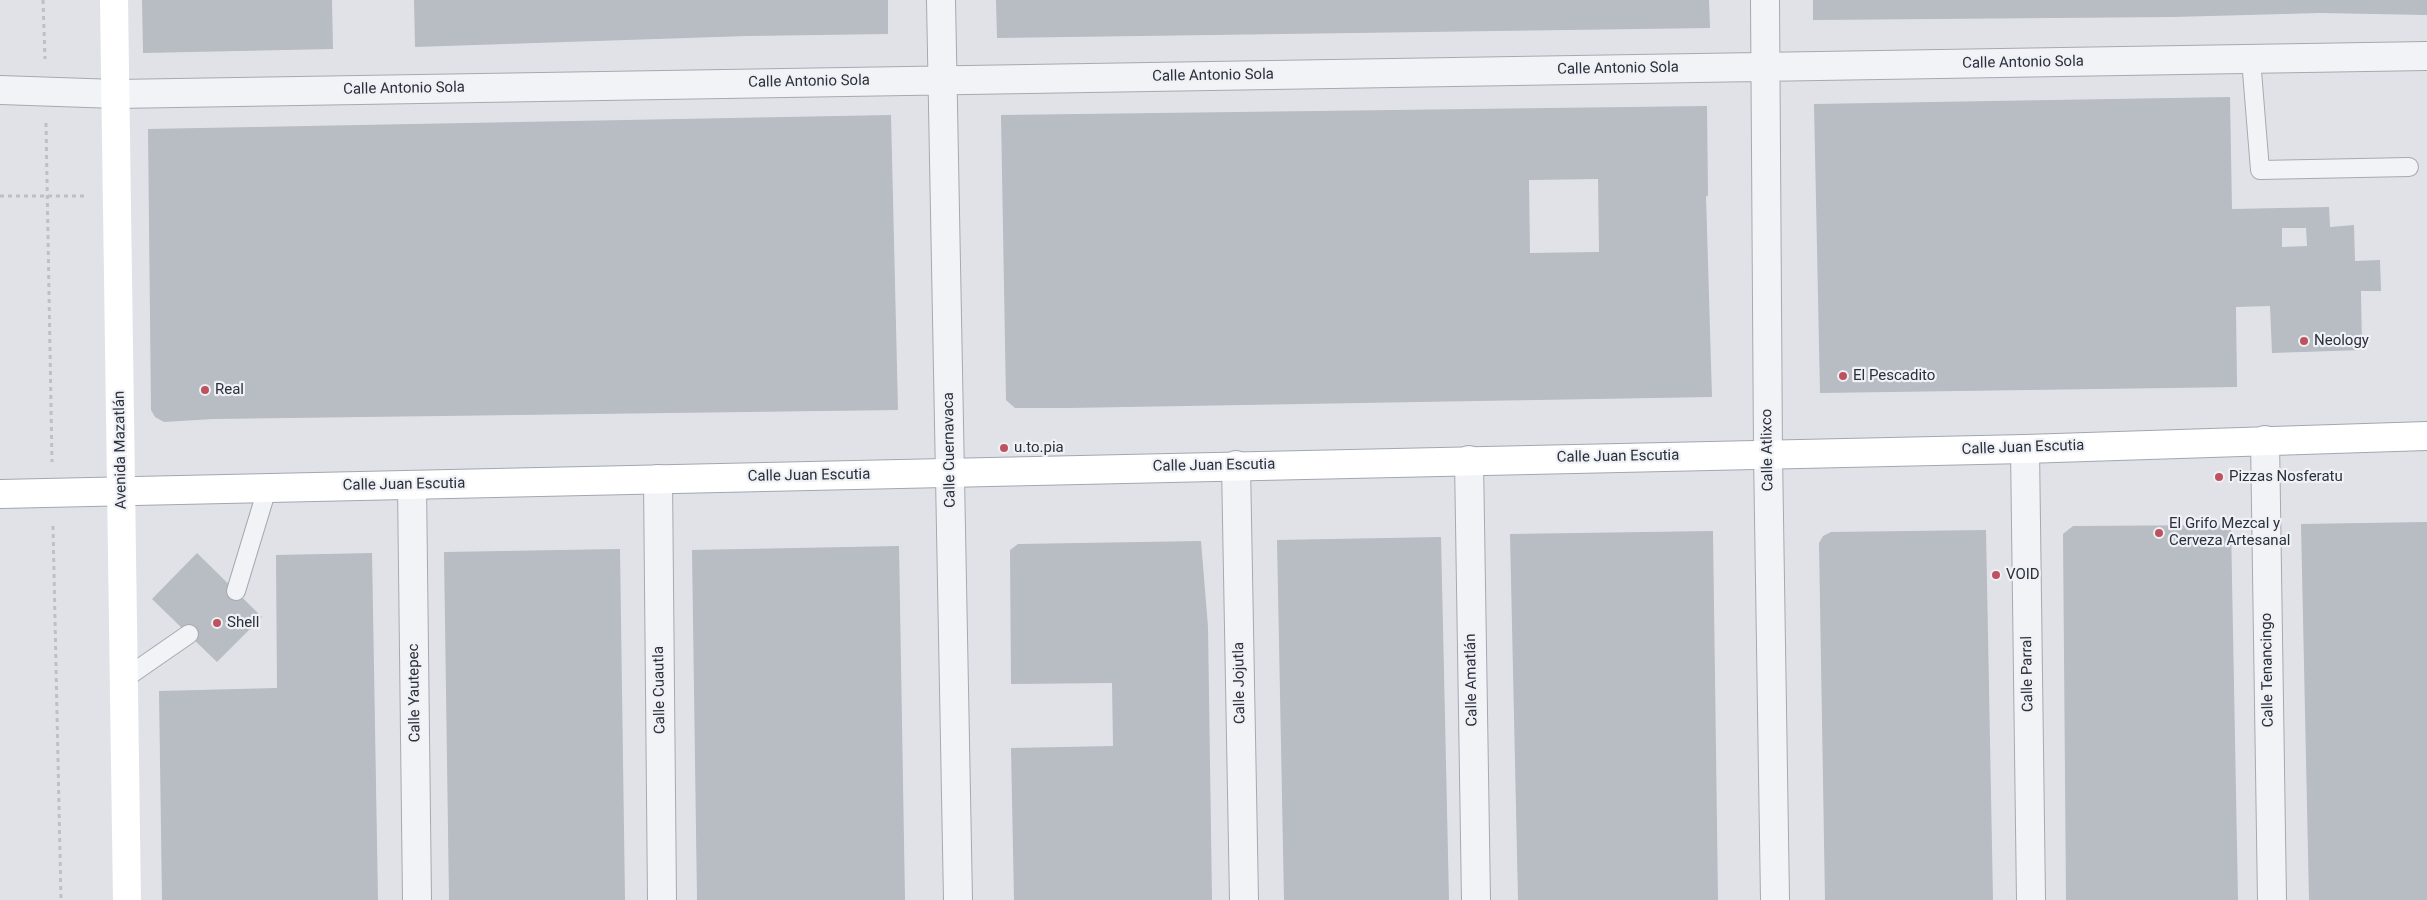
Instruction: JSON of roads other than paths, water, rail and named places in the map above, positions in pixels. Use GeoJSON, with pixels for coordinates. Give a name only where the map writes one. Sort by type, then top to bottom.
{"type":"FeatureCollection","features":[{"type":"Feature","properties":{"kind":"main road","name":"Avenida Mazatlán"},"geometry":{"type":"LineString","coordinates":[[114,0],[127,900]]}},
{"type":"Feature","properties":{"kind":"main road","name":"Calle Juan Escutia"},"geometry":{"type":"LineString","coordinates":[[0,494],[1236,465],[2025,449],[2427,436]]}},
{"type":"Feature","properties":{"kind":"street","name":"Calle Cuernavaca"},"geometry":{"type":"LineString","coordinates":[[941,0],[958,900]]}},
{"type":"Feature","properties":{"kind":"street","name":"Calle Atlixco"},"geometry":{"type":"LineString","coordinates":[[1765,0],[1768,454],[1775,900]]}},
{"type":"Feature","properties":{"kind":"street","name":"Calle Antonio Sola"},"geometry":{"type":"LineString","coordinates":[[0,90],[116,94],[2427,56]]}},
{"type":"Feature","properties":{"kind":"street","name":"Calle Tenancingo"},"geometry":{"type":"LineString","coordinates":[[2265,440],[2272,900]]}},
{"type":"Feature","properties":{"kind":"street","name":"Calle Parral"},"geometry":{"type":"LineString","coordinates":[[2025,449],[2031,900]]}},
{"type":"Feature","properties":{"kind":"street","name":"Calle Amatlán"},"geometry":{"type":"LineString","coordinates":[[1469,460],[1476,900]]}},
{"type":"Feature","properties":{"kind":"street","name":"Calle Jojutla"},"geometry":{"type":"LineString","coordinates":[[1236,465],[1244,900]]}},
{"type":"Feature","properties":{"kind":"street","name":"Calle Cuautla"},"geometry":{"type":"LineString","coordinates":[[658,479],[662,900]]}},
{"type":"Feature","properties":{"kind":"street","name":"Calle Yautepec"},"geometry":{"type":"LineString","coordinates":[[412,485],[418,900]]}},
{"type":"Feature","properties":{"kind":"lane"},"geometry":{"type":"LineString","coordinates":[[2251,59],[2260,170],[2409,166]]}},
{"type":"Feature","properties":{"kind":"lane"},"geometry":{"type":"LineString","coordinates":[[236,590],[267,489]]}},
{"type":"Feature","properties":{"kind":"lane"},"geometry":{"type":"LineString","coordinates":[[124,679],[189,634]]}},
{"type":"Feature","properties":{"kind":"place","name":"Neology"},"geometry":{"type":"Point","coordinates":[2304,341]}},
{"type":"Feature","properties":{"kind":"place","name":"El Pescadito"},"geometry":{"type":"Point","coordinates":[1843,376]}},
{"type":"Feature","properties":{"kind":"place","name":"Real"},"geometry":{"type":"Point","coordinates":[205,390]}},
{"type":"Feature","properties":{"kind":"place","name":"u.to.pia"},"geometry":{"type":"Point","coordinates":[1004,448]}},
{"type":"Feature","properties":{"kind":"place","name":"Pizzas Nosferatu"},"geometry":{"type":"Point","coordinates":[2219,477]}},
{"type":"Feature","properties":{"kind":"place","name":"El Grifo Mezcal y Cerveza Artesanal"},"geometry":{"type":"Point","coordinates":[2159,533]}},
{"type":"Feature","properties":{"kind":"place","name":"VOID"},"geometry":{"type":"Point","coordinates":[1996,575]}},
{"type":"Feature","properties":{"kind":"place","name":"Shell"},"geometry":{"type":"Point","coordinates":[217,623]}}]}
